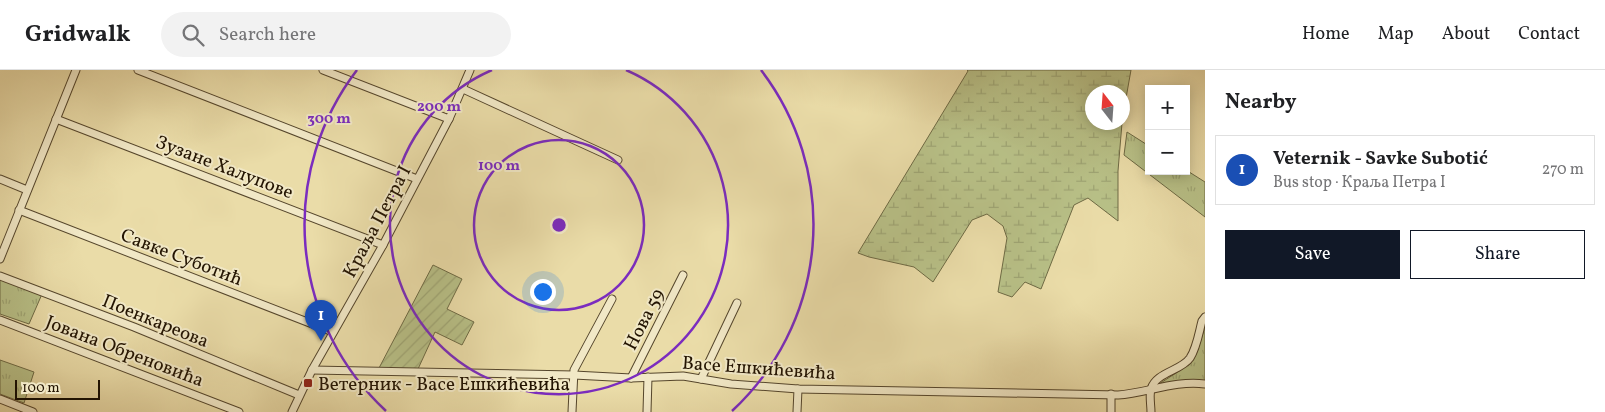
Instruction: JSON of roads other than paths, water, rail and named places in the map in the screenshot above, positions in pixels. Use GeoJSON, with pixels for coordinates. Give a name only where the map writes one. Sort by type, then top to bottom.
{"type":"FeatureCollection","features":[{"type":"Feature","properties":{"kind":"street"},"geometry":{"type":"LineString","coordinates":[[0,259],[76,70]]}},
{"type":"Feature","properties":{"kind":"street"},"geometry":{"type":"LineString","coordinates":[[138,70],[417,178]]}},
{"type":"Feature","properties":{"kind":"street"},"geometry":{"type":"LineString","coordinates":[[323,70],[449,119]]}},
{"type":"Feature","properties":{"kind":"street","name":"Краља Петра I"},"geometry":{"type":"LineString","coordinates":[[292,412],[312,370],[383,244],[449,119],[470,70]]}},
{"type":"Feature","properties":{"kind":"street"},"geometry":{"type":"LineString","coordinates":[[463,89],[618,160]]}},
{"type":"Feature","properties":{"kind":"street","name":"Зузане Халупове"},"geometry":{"type":"LineString","coordinates":[[56,119],[383,244]]}},
{"type":"Feature","properties":{"kind":"street"},"geometry":{"type":"LineString","coordinates":[[0,179],[27,190]]}},
{"type":"Feature","properties":{"kind":"street","name":"Савке Суботић"},"geometry":{"type":"LineString","coordinates":[[19,210],[333,332]]}},
{"type":"Feature","properties":{"kind":"street","name":"Нова 59"},"geometry":{"type":"LineString","coordinates":[[631,378],[683,275]]}},
{"type":"Feature","properties":{"kind":"street","name":"Поенкареова"},"geometry":{"type":"LineString","coordinates":[[0,276],[134,327],[299,395]]}},
{"type":"Feature","properties":{"kind":"street"},"geometry":{"type":"LineString","coordinates":[[572,412],[574,370],[612,299]]}},
{"type":"Feature","properties":{"kind":"street"},"geometry":{"type":"LineString","coordinates":[[701,380],[737,303]]}},
{"type":"Feature","properties":{"kind":"street"},"geometry":{"type":"LineString","coordinates":[[1151,412],[1151,389],[1157,380],[1184,364],[1190,358],[1205,317]]}},
{"type":"Feature","properties":{"kind":"street","name":"Јована Обреновића"},"geometry":{"type":"LineString","coordinates":[[0,320],[239,412]]}},
{"type":"Feature","properties":{"kind":"street","name":"Васе Ешкићевића"},"geometry":{"type":"LineString","coordinates":[[312,370],[574,375],[631,378],[683,376],[731,384],[798,389],[1111,394],[1127,394],[1165,386],[1203,384]]}},
{"type":"Feature","properties":{"kind":"street"},"geometry":{"type":"LineString","coordinates":[[647,412],[648,377]]}},
{"type":"Feature","properties":{"kind":"street"},"geometry":{"type":"LineString","coordinates":[[796,412],[798,389]]}},
{"type":"Feature","properties":{"kind":"street"},"geometry":{"type":"LineString","coordinates":[[1111,394],[1111,412]]}},
{"type":"Feature","properties":{"kind":"street"},"geometry":{"type":"LineString","coordinates":[[0,399],[33,412]]}},
{"type":"Feature","properties":{"kind":"place","name":"Veternik - Savke Subotić"},"geometry":{"type":"Point","coordinates":[321,341]}},
{"type":"Feature","properties":{"kind":"place","name":"Ветерник - Васе Ешкићевића"},"geometry":{"type":"Point","coordinates":[308,383]}}]}
